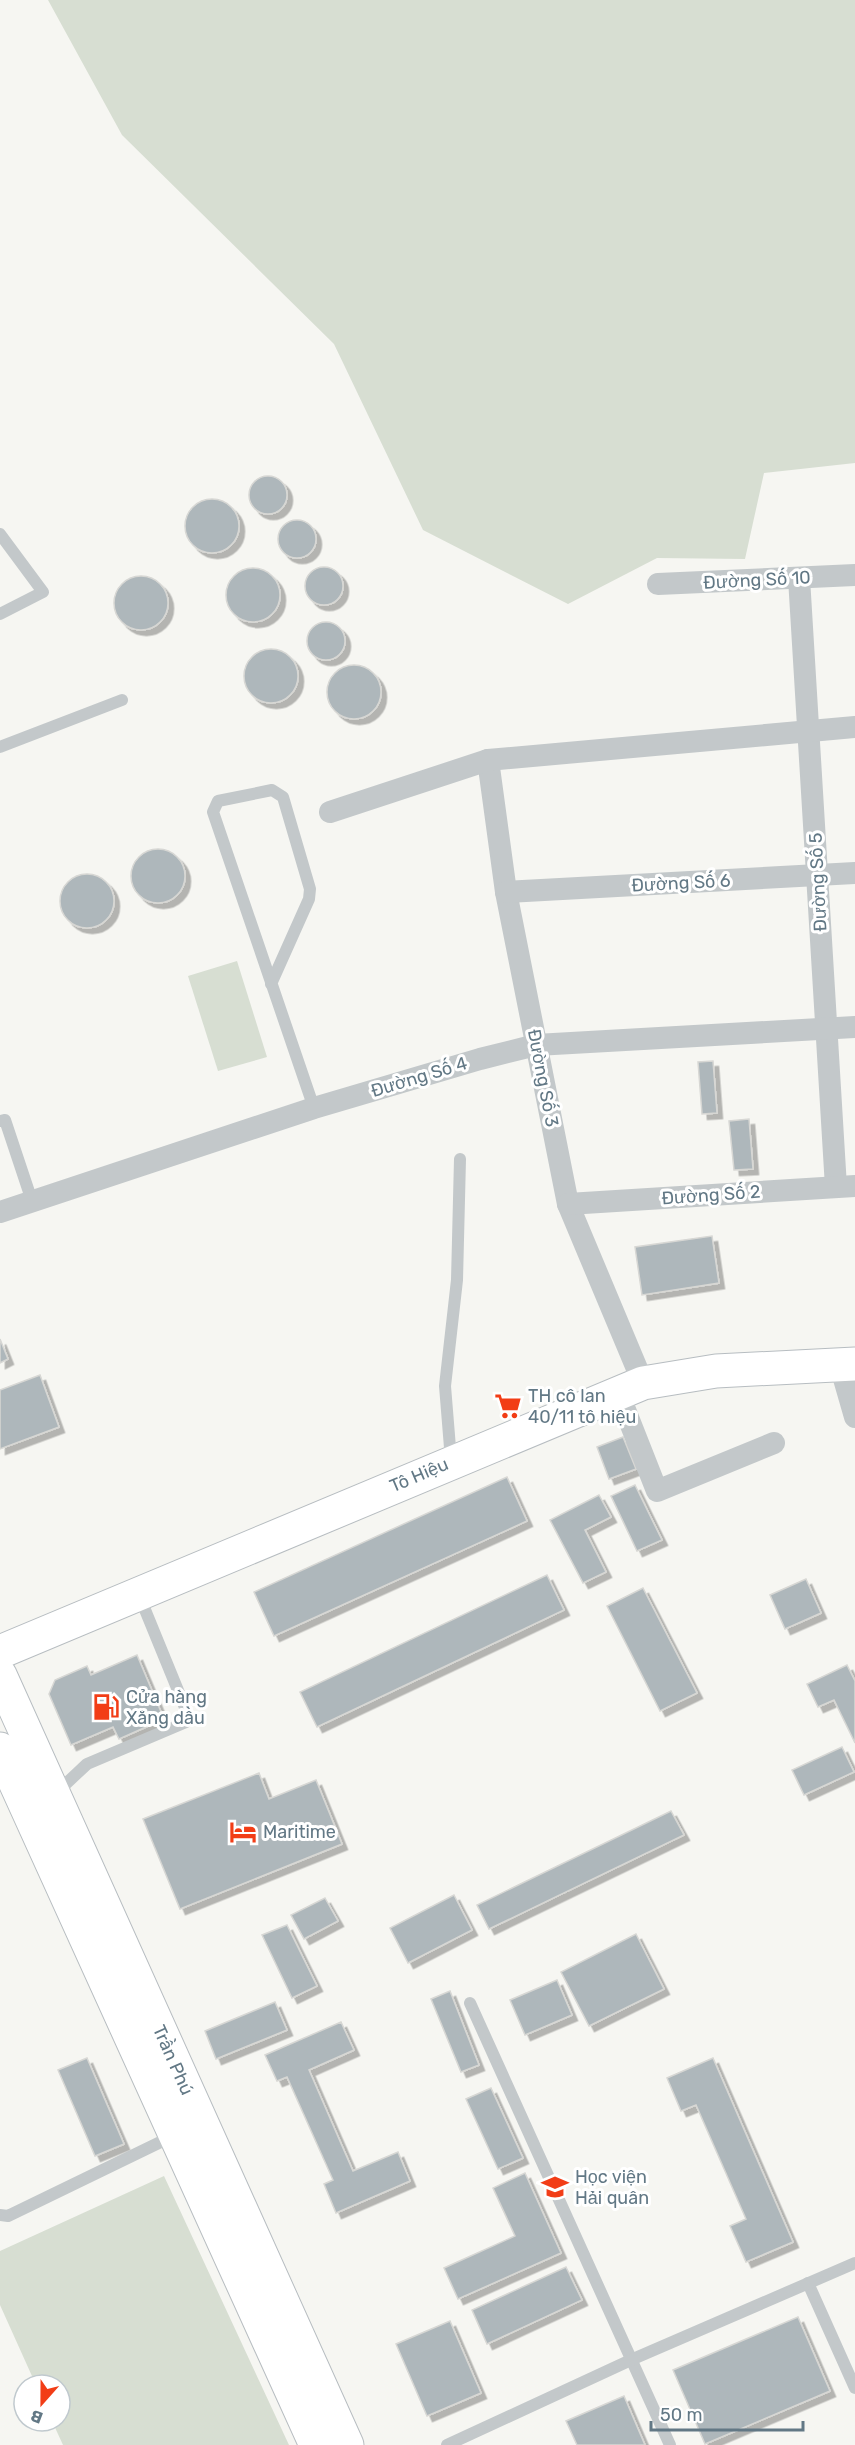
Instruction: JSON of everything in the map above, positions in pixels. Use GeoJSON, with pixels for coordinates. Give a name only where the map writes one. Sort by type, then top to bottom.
{"type":"FeatureCollection","features":[{"type":"Feature","properties":{"kind":"main road","name":"Tô Hiệu"},"geometry":{"type":"LineString","coordinates":[[0,1652],[631,1388],[716,1371],[847,1365]]}},
{"type":"Feature","properties":{"kind":"main road","name":"Trần Phú"},"geometry":{"type":"LineString","coordinates":[[0,1675],[54,1795],[316,2445]]}},
{"type":"Feature","properties":{"kind":"main road","name":"Trần Phú"},"geometry":{"type":"LineString","coordinates":[[0,1749],[175,2135],[208,2173],[347,2445]]}},
{"type":"Feature","properties":{"kind":"street","name":"Đường Số 10"},"geometry":{"type":"LineString","coordinates":[[658,584],[855,575]]}},
{"type":"Feature","properties":{"kind":"street","name":"Đường Số 5"},"geometry":{"type":"LineString","coordinates":[[800,578],[826,1029],[845,1186]]}},
{"type":"Feature","properties":{"kind":"street"},"geometry":{"type":"LineString","coordinates":[[330,812],[488,760],[855,727]]}},
{"type":"Feature","properties":{"kind":"street","name":"Đường Số 3"},"geometry":{"type":"LineString","coordinates":[[488,760],[506,892],[568,1204],[631,1388],[657,1491],[774,1443]]}},
{"type":"Feature","properties":{"kind":"street","name":"Đường Số 6"},"geometry":{"type":"LineString","coordinates":[[506,892],[855,873]]}},
{"type":"Feature","properties":{"kind":"street","name":"Đường Số 4"},"geometry":{"type":"LineString","coordinates":[[0,1212],[314,1108],[480,1059],[536,1045],[855,1027]]}},
{"type":"Feature","properties":{"kind":"street","name":"Đường Số 2"},"geometry":{"type":"LineString","coordinates":[[568,1204],[845,1186]]}},
{"type":"Feature","properties":{"kind":"street"},"geometry":{"type":"LineString","coordinates":[[847,1365],[855,1417]]}},
{"type":"Feature","properties":{"kind":"lane"},"geometry":{"type":"LineString","coordinates":[[0,534],[43,592],[0,614]]}},
{"type":"Feature","properties":{"kind":"lane"},"geometry":{"type":"LineString","coordinates":[[0,747],[122,700]]}},
{"type":"Feature","properties":{"kind":"lane"},"geometry":{"type":"LineString","coordinates":[[271,984],[306,908],[310,889],[283,797],[272,790],[218,801],[213,812],[271,984],[314,1108]]}},
{"type":"Feature","properties":{"kind":"lane"},"geometry":{"type":"LineString","coordinates":[[0,1107],[2,1121],[32,1201]]}},
{"type":"Feature","properties":{"kind":"lane"},"geometry":{"type":"LineString","coordinates":[[452,1461],[445,1386],[457,1280],[460,1159]]}},
{"type":"Feature","properties":{"kind":"lane"},"geometry":{"type":"LineString","coordinates":[[54,1795],[87,1764],[186,1722],[186,1710],[139,1595]]}},
{"type":"Feature","properties":{"kind":"lane"},"geometry":{"type":"LineString","coordinates":[[470,2004],[670,2445]]}},
{"type":"Feature","properties":{"kind":"lane"},"geometry":{"type":"LineString","coordinates":[[0,2215],[8,2216],[175,2135]]}},
{"type":"Feature","properties":{"kind":"lane"},"geometry":{"type":"LineString","coordinates":[[447,2445],[633,2360],[855,2263]]}},
{"type":"Feature","properties":{"kind":"lane"},"geometry":{"type":"LineString","coordinates":[[808,2283],[855,2388]]}},
{"type":"Feature","properties":{"kind":"shaded area"},"geometry":{"type":"Polygon","coordinates":[[[48,0],[855,0],[855,463],[764,473],[745,559],[657,558],[568,604],[423,530],[334,344],[122,135],[48,0]]]}},
{"type":"Feature","properties":{"kind":"shaded area"},"geometry":{"type":"Polygon","coordinates":[[[237,961],[267,1057],[218,1071],[188,976],[237,961]]]}},
{"type":"Feature","properties":{"kind":"shaded area"},"geometry":{"type":"Polygon","coordinates":[[[164,2176],[289,2445],[63,2445],[58,2433],[72,2433],[72,2373],[31,2373],[0,2305],[0,2251],[164,2176]]]}},
{"type":"Feature","properties":{"kind":"building"},"geometry":{"type":"Polygon","coordinates":[[[268,476],[275,477],[281,482],[286,488],[286,502],[281,508],[275,513],[268,514],[261,513],[255,508],[250,502],[249,495],[250,488],[255,482],[261,477],[268,476]]]}},
{"type":"Feature","properties":{"kind":"building"},"geometry":{"type":"Polygon","coordinates":[[[207,499],[217,499],[227,503],[235,511],[239,526],[235,541],[227,549],[217,553],[207,553],[197,549],[189,541],[185,531],[185,521],[189,511],[197,503],[207,499]]]}},
{"type":"Feature","properties":{"kind":"building"},"geometry":{"type":"Polygon","coordinates":[[[297,520],[304,521],[310,526],[315,532],[315,546],[310,552],[304,557],[297,558],[290,557],[284,552],[279,546],[278,539],[279,532],[284,526],[290,521],[297,520]]]}},
{"type":"Feature","properties":{"kind":"building"},"geometry":{"type":"Polygon","coordinates":[[[324,567],[331,568],[337,573],[342,579],[342,593],[337,599],[331,604],[324,605],[317,604],[311,599],[306,593],[305,586],[306,579],[311,573],[317,568],[324,567]]]}},
{"type":"Feature","properties":{"kind":"building"},"geometry":{"type":"Polygon","coordinates":[[[248,568],[258,568],[268,572],[276,580],[280,595],[276,610],[268,618],[258,622],[248,622],[238,618],[230,610],[226,600],[226,590],[230,580],[238,572],[248,568]]]}},
{"type":"Feature","properties":{"kind":"building"},"geometry":{"type":"Polygon","coordinates":[[[136,576],[146,576],[156,580],[164,588],[168,603],[164,618],[156,626],[146,630],[136,630],[126,626],[118,618],[114,608],[114,598],[118,588],[126,580],[136,576]]]}},
{"type":"Feature","properties":{"kind":"building"},"geometry":{"type":"Polygon","coordinates":[[[326,622],[333,623],[339,628],[344,634],[344,648],[339,654],[333,659],[326,660],[319,659],[313,654],[308,648],[307,641],[308,634],[313,628],[319,623],[326,622]]]}},
{"type":"Feature","properties":{"kind":"building"},"geometry":{"type":"Polygon","coordinates":[[[266,649],[276,649],[286,653],[294,661],[298,676],[294,691],[286,699],[276,703],[266,703],[256,699],[248,691],[244,681],[244,671],[248,661],[256,653],[266,649]]]}},
{"type":"Feature","properties":{"kind":"building"},"geometry":{"type":"Polygon","coordinates":[[[349,665],[359,665],[369,669],[377,677],[381,692],[377,707],[369,715],[359,719],[349,719],[339,715],[331,707],[327,697],[327,687],[331,677],[339,669],[349,665]]]}},
{"type":"Feature","properties":{"kind":"building"},"geometry":{"type":"Polygon","coordinates":[[[153,849],[163,849],[173,853],[181,861],[185,876],[181,891],[173,899],[163,903],[153,903],[143,899],[135,891],[131,881],[131,871],[135,861],[143,853],[153,849]]]}},
{"type":"Feature","properties":{"kind":"building"},"geometry":{"type":"Polygon","coordinates":[[[82,874],[92,874],[102,878],[110,886],[114,901],[110,916],[102,924],[92,928],[82,928],[72,924],[64,916],[60,906],[60,896],[64,886],[72,878],[82,874]]]}},
{"type":"Feature","properties":{"kind":"building"},"geometry":{"type":"Polygon","coordinates":[[[713,1061],[717,1113],[702,1114],[698,1062],[713,1061]]]}},
{"type":"Feature","properties":{"kind":"building"},"geometry":{"type":"Polygon","coordinates":[[[749,1119],[753,1169],[734,1170],[729,1121],[749,1119]]]}},
{"type":"Feature","properties":{"kind":"building"},"geometry":{"type":"Polygon","coordinates":[[[712,1236],[719,1283],[642,1295],[635,1247],[712,1236]]]}},
{"type":"Feature","properties":{"kind":"building"},"geometry":{"type":"Polygon","coordinates":[[[0,1339],[8,1359],[0,1363],[0,1339]]]}},
{"type":"Feature","properties":{"kind":"building"},"geometry":{"type":"Polygon","coordinates":[[[40,1375],[59,1427],[0,1449],[0,1390],[40,1375]]]}},
{"type":"Feature","properties":{"kind":"building"},"geometry":{"type":"Polygon","coordinates":[[[623,1437],[636,1469],[609,1479],[597,1447],[623,1437]]]}},
{"type":"Feature","properties":{"kind":"building"},"geometry":{"type":"Polygon","coordinates":[[[507,1477],[527,1521],[274,1636],[254,1592],[507,1477]]]}},
{"type":"Feature","properties":{"kind":"building"},"geometry":{"type":"Polygon","coordinates":[[[635,1485],[662,1540],[637,1551],[611,1496],[635,1485]]]}},
{"type":"Feature","properties":{"kind":"building"},"geometry":{"type":"Polygon","coordinates":[[[599,1495],[611,1517],[585,1530],[606,1572],[583,1583],[550,1520],[599,1495]]]}},
{"type":"Feature","properties":{"kind":"building"},"geometry":{"type":"Polygon","coordinates":[[[547,1575],[564,1610],[317,1727],[300,1692],[547,1575]]]}},
{"type":"Feature","properties":{"kind":"building"},"geometry":{"type":"Polygon","coordinates":[[[806,1579],[821,1613],[785,1629],[770,1595],[806,1579]]]}},
{"type":"Feature","properties":{"kind":"building"},"geometry":{"type":"Polygon","coordinates":[[[643,1588],[697,1693],[660,1711],[607,1606],[643,1588]]]}},
{"type":"Feature","properties":{"kind":"building","name":"Cửa hàng Xăng dầu"},"geometry":{"type":"Polygon","coordinates":[[[137,1655],[164,1719],[119,1739],[113,1727],[71,1745],[49,1694],[55,1680],[87,1666],[91,1675],[137,1655]]]}},
{"type":"Feature","properties":{"kind":"building"},"geometry":{"type":"Polygon","coordinates":[[[847,1665],[855,1681],[855,1743],[834,1700],[818,1707],[807,1684],[847,1665]]]}},
{"type":"Feature","properties":{"kind":"building"},"geometry":{"type":"Polygon","coordinates":[[[842,1747],[854,1772],[804,1795],[792,1770],[842,1747]]]}},
{"type":"Feature","properties":{"kind":"building","name":"Maritime"},"geometry":{"type":"Polygon","coordinates":[[[259,1773],[269,1799],[316,1780],[342,1844],[180,1909],[143,1819],[259,1773]]]}},
{"type":"Feature","properties":{"kind":"building"},"geometry":{"type":"Polygon","coordinates":[[[671,1811],[684,1835],[489,1929],[477,1905],[671,1811]]]}},
{"type":"Feature","properties":{"kind":"building"},"geometry":{"type":"Polygon","coordinates":[[[454,1895],[472,1930],[408,1963],[390,1928],[454,1895]]]}},
{"type":"Feature","properties":{"kind":"building"},"geometry":{"type":"Polygon","coordinates":[[[325,1898],[338,1921],[304,1939],[291,1915],[325,1898]]]}},
{"type":"Feature","properties":{"kind":"building"},"geometry":{"type":"Polygon","coordinates":[[[287,1925],[317,1986],[292,1998],[262,1935],[287,1925]]]}},
{"type":"Feature","properties":{"kind":"building"},"geometry":{"type":"Polygon","coordinates":[[[636,1934],[664,1989],[589,2026],[561,1972],[636,1934]]]}},
{"type":"Feature","properties":{"kind":"building"},"geometry":{"type":"Polygon","coordinates":[[[557,1980],[572,2015],[525,2035],[510,2000],[557,1980]]]}},
{"type":"Feature","properties":{"kind":"building"},"geometry":{"type":"Polygon","coordinates":[[[450,1991],[479,2065],[461,2072],[431,1999],[450,1991]]]}},
{"type":"Feature","properties":{"kind":"building"},"geometry":{"type":"Polygon","coordinates":[[[275,2002],[287,2030],[216,2059],[205,2031],[275,2002]]]}},
{"type":"Feature","properties":{"kind":"building"},"geometry":{"type":"Polygon","coordinates":[[[341,2022],[354,2050],[309,2070],[353,2171],[398,2152],[410,2181],[336,2213],[324,2184],[333,2180],[287,2077],[277,2081],[265,2055],[341,2022]]]}},
{"type":"Feature","properties":{"kind":"building"},"geometry":{"type":"Polygon","coordinates":[[[87,2058],[124,2144],[95,2156],[58,2070],[87,2058]]]}},
{"type":"Feature","properties":{"kind":"building"},"geometry":{"type":"Polygon","coordinates":[[[713,2058],[793,2242],[746,2262],[730,2226],[746,2219],[696,2105],[681,2111],[667,2078],[713,2058]]]}},
{"type":"Feature","properties":{"kind":"building"},"geometry":{"type":"Polygon","coordinates":[[[491,2088],[523,2158],[498,2169],[466,2099],[491,2088]]]}},
{"type":"Feature","properties":{"kind":"building"},"geometry":{"type":"Polygon","coordinates":[[[525,2173],[561,2253],[458,2299],[444,2268],[515,2236],[493,2188],[525,2173]]]}},
{"type":"Feature","properties":{"kind":"building"},"geometry":{"type":"Polygon","coordinates":[[[566,2267],[582,2300],[487,2344],[472,2310],[566,2267]]]}},
{"type":"Feature","properties":{"kind":"building"},"geometry":{"type":"Polygon","coordinates":[[[798,2317],[830,2391],[705,2444],[673,2370],[798,2317]]]}},
{"type":"Feature","properties":{"kind":"building"},"geometry":{"type":"Polygon","coordinates":[[[450,2321],[481,2393],[427,2416],[396,2344],[450,2321]]]}},
{"type":"Feature","properties":{"kind":"building"},"geometry":{"type":"Polygon","coordinates":[[[624,2396],[645,2445],[577,2445],[566,2421],[624,2396]]]}},
{"type":"Feature","properties":{"kind":"place","name":"TH cô lan 40/11 tô hiệu"},"geometry":{"type":"Point","coordinates":[508,1406]}},
{"type":"Feature","properties":{"kind":"place","name":"Cửa hàng Xăng dầu"},"geometry":{"type":"Point","coordinates":[106,1707]}},
{"type":"Feature","properties":{"kind":"place","name":"Maritime"},"geometry":{"type":"Point","coordinates":[243,1832]}},
{"type":"Feature","properties":{"kind":"place","name":"Học viện Hải quân"},"geometry":{"type":"Point","coordinates":[555,2187]}}]}
